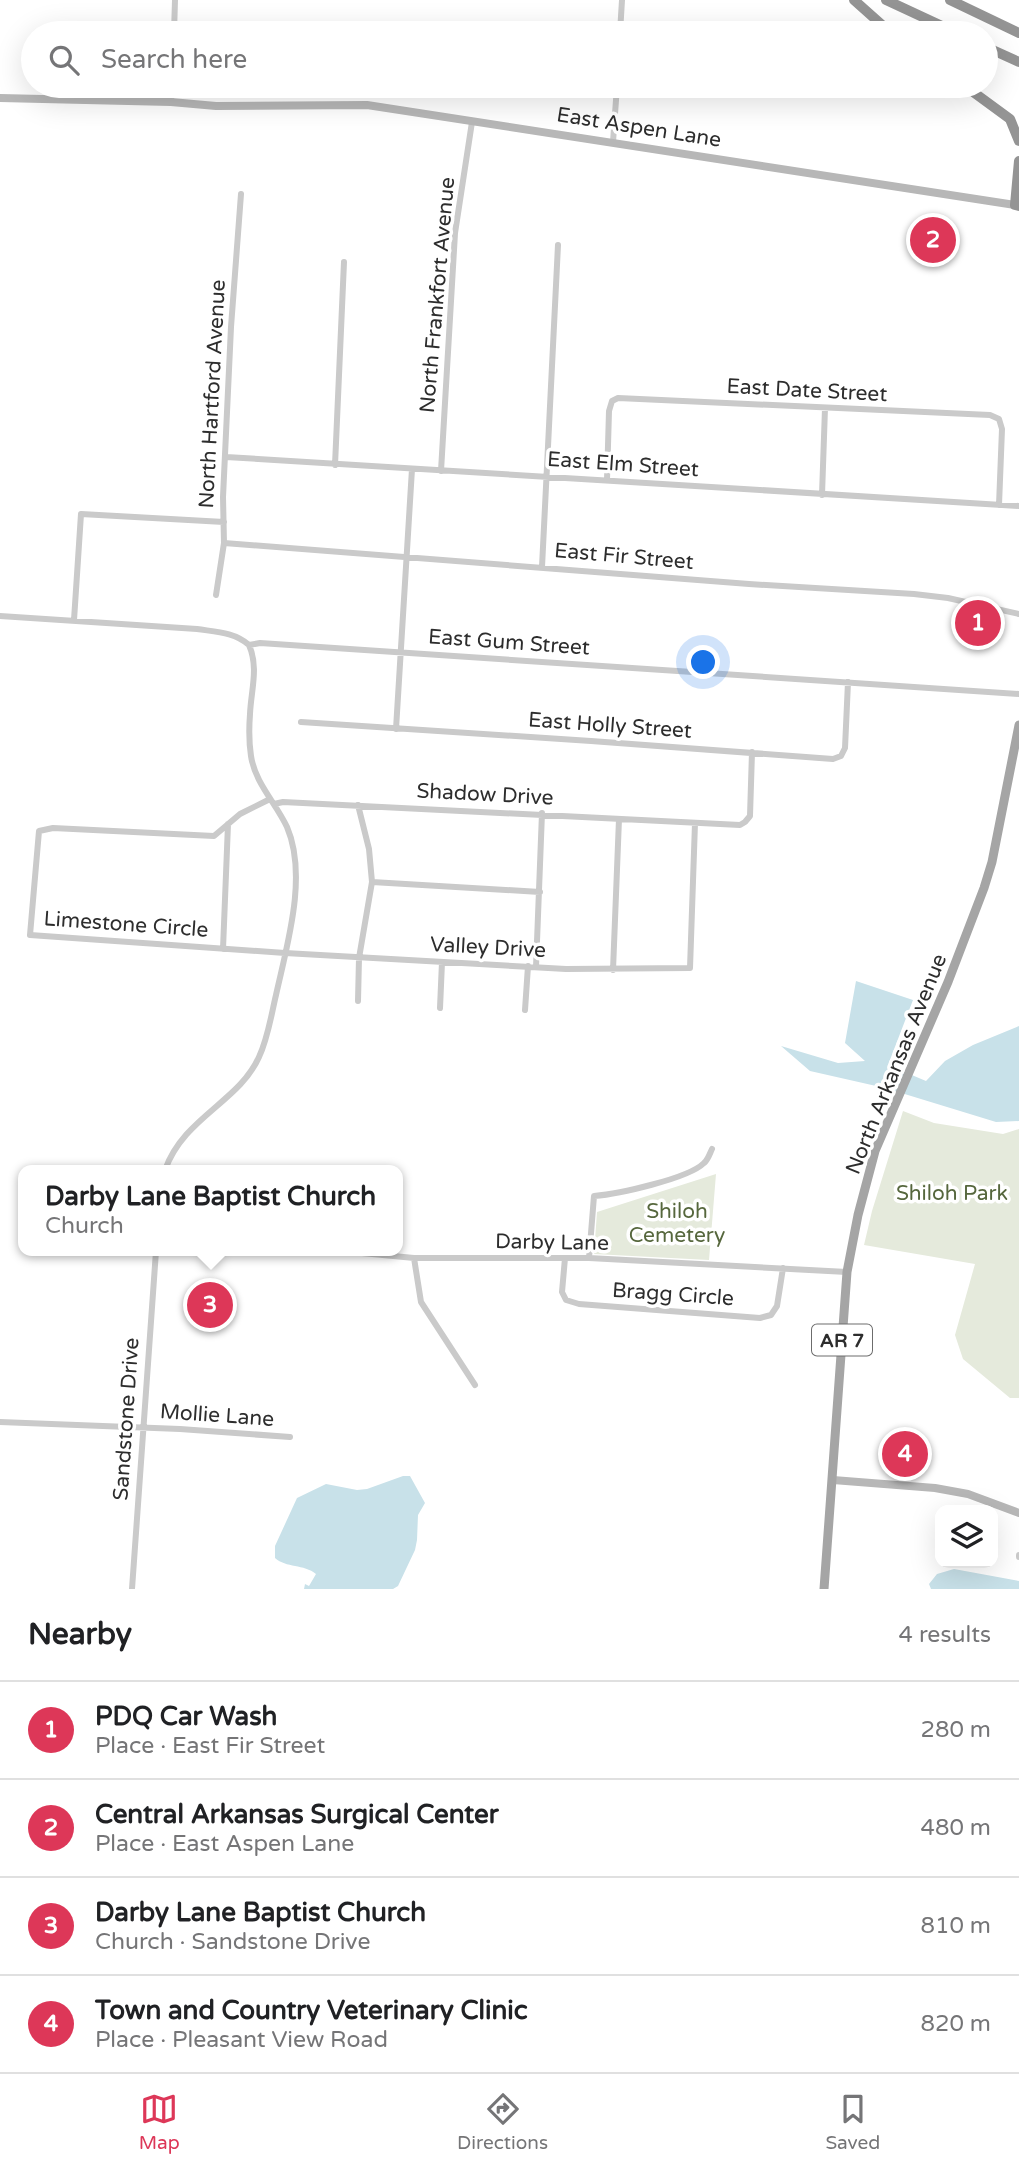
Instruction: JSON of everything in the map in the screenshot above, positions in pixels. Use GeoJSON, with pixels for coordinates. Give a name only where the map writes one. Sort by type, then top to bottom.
{"type":"FeatureCollection","features":[{"type":"Feature","properties":{"kind":"highway"},"geometry":{"type":"LineString","coordinates":[[854,0],[878,21]]}},
{"type":"Feature","properties":{"kind":"highway"},"geometry":{"type":"LineString","coordinates":[[886,0],[931,21]]}},
{"type":"Feature","properties":{"kind":"highway"},"geometry":{"type":"LineString","coordinates":[[950,0],[994,21]]}},
{"type":"Feature","properties":{"kind":"highway"},"geometry":{"type":"LineString","coordinates":[[998,23],[1019,33]]}},
{"type":"Feature","properties":{"kind":"highway"},"geometry":{"type":"LineString","coordinates":[[998,52],[1019,62]]}},
{"type":"Feature","properties":{"kind":"highway"},"geometry":{"type":"LineString","coordinates":[[981,98],[1010,119],[1019,141]]}},
{"type":"Feature","properties":{"kind":"highway"},"geometry":{"type":"LineString","coordinates":[[1017,205],[1019,161]]}},
{"type":"Feature","properties":{"kind":"main road","name":"North Arkansas Avenue"},"geometry":{"type":"LineString","coordinates":[[824,1589],[847,1272],[852,1240],[875,1150],[948,982],[984,888],[992,862],[1019,725]]}},
{"type":"Feature","properties":{"kind":"street"},"geometry":{"type":"LineString","coordinates":[[174,21],[175,0]]}},
{"type":"Feature","properties":{"kind":"street"},"geometry":{"type":"LineString","coordinates":[[621,21],[622,0]]}},
{"type":"Feature","properties":{"kind":"street","name":"East Aspen Lane"},"geometry":{"type":"LineString","coordinates":[[0,98],[171,102],[216,106],[367,106],[1017,205]]}},
{"type":"Feature","properties":{"kind":"street"},"geometry":{"type":"LineString","coordinates":[[171,98],[171,102]]}},
{"type":"Feature","properties":{"kind":"street"},"geometry":{"type":"LineString","coordinates":[[613,142],[616,98]]}},
{"type":"Feature","properties":{"kind":"street","name":"North Frankfort Avenue"},"geometry":{"type":"LineString","coordinates":[[440,471],[455,233],[472,122]]}},
{"type":"Feature","properties":{"kind":"street","name":"North Hartford Avenue"},"geometry":{"type":"LineString","coordinates":[[216,595],[224,544],[223,497],[241,194]]}},
{"type":"Feature","properties":{"kind":"street"},"geometry":{"type":"LineString","coordinates":[[542,567],[558,245]]}},
{"type":"Feature","properties":{"kind":"street"},"geometry":{"type":"LineString","coordinates":[[335,465],[344,262]]}},
{"type":"Feature","properties":{"kind":"street","name":"East Date Street"},"geometry":{"type":"LineString","coordinates":[[607,480],[609,411],[612,401],[618,398],[990,415],[999,419],[1002,429],[999,505]]}},
{"type":"Feature","properties":{"kind":"street"},"geometry":{"type":"LineString","coordinates":[[821,495],[825,408]]}},
{"type":"Feature","properties":{"kind":"street","name":"East Elm Street"},"geometry":{"type":"LineString","coordinates":[[226,457],[1019,506]]}},
{"type":"Feature","properties":{"kind":"street"},"geometry":{"type":"LineString","coordinates":[[396,729],[412,469]]}},
{"type":"Feature","properties":{"kind":"street"},"geometry":{"type":"LineString","coordinates":[[74,621],[81,514],[224,522]]}},
{"type":"Feature","properties":{"kind":"street","name":"East Fir Street"},"geometry":{"type":"LineString","coordinates":[[224,544],[749,584],[914,593],[1019,614]]}},
{"type":"Feature","properties":{"kind":"street","name":"East Gum Street"},"geometry":{"type":"LineString","coordinates":[[0,616],[198,629],[228,634],[248,645],[260,643],[1019,694]]}},
{"type":"Feature","properties":{"kind":"street"},"geometry":{"type":"LineString","coordinates":[[167,1165],[171,1153],[184,1135],[246,1078],[259,1058],[267,1036],[285,953],[294,895],[295,859],[287,827],[253,767],[250,712],[254,680],[252,654],[248,645]]}},
{"type":"Feature","properties":{"kind":"street","name":"East Holly Street"},"geometry":{"type":"LineString","coordinates":[[301,722],[834,759],[841,756],[845,748],[848,682]]}},
{"type":"Feature","properties":{"kind":"street","name":"Shadow Drive"},"geometry":{"type":"LineString","coordinates":[[272,802],[542,813],[740,825],[750,816],[752,752]]}},
{"type":"Feature","properties":{"kind":"street","name":"Limestone Circle"},"geometry":{"type":"LineString","coordinates":[[272,802],[240,814],[214,836],[53,828],[39,831],[30,934],[285,953]]}},
{"type":"Feature","properties":{"kind":"street"},"geometry":{"type":"LineString","coordinates":[[358,805],[369,849],[372,882],[359,958],[358,1001]]}},
{"type":"Feature","properties":{"kind":"street"},"geometry":{"type":"LineString","coordinates":[[525,1010],[540,892],[542,813]]}},
{"type":"Feature","properties":{"kind":"street"},"geometry":{"type":"LineString","coordinates":[[613,970],[619,819]]}},
{"type":"Feature","properties":{"kind":"street","name":"Valley Drive"},"geometry":{"type":"LineString","coordinates":[[285,953],[613,970],[690,968],[695,823]]}},
{"type":"Feature","properties":{"kind":"street","name":"Limestone Circle"},"geometry":{"type":"LineString","coordinates":[[223,949],[228,824]]}},
{"type":"Feature","properties":{"kind":"street"},"geometry":{"type":"LineString","coordinates":[[372,882],[540,892]]}},
{"type":"Feature","properties":{"kind":"street"},"geometry":{"type":"LineString","coordinates":[[440,1008],[442,962]]}},
{"type":"Feature","properties":{"kind":"street"},"geometry":{"type":"LineString","coordinates":[[589,1258],[594,1196],[625,1193],[682,1175],[704,1164],[712,1149]]}},
{"type":"Feature","properties":{"kind":"street","name":"Sandstone Drive"},"geometry":{"type":"LineString","coordinates":[[132,1589],[156,1256]]}},
{"type":"Feature","properties":{"kind":"street","name":"Darby Lane"},"geometry":{"type":"LineString","coordinates":[[393,1256],[589,1258],[847,1272]]}},
{"type":"Feature","properties":{"kind":"street"},"geometry":{"type":"LineString","coordinates":[[414,1258],[421,1302],[475,1385]]}},
{"type":"Feature","properties":{"kind":"street","name":"Bragg Circle"},"geometry":{"type":"LineString","coordinates":[[565,1258],[562,1292],[566,1300],[579,1304],[760,1318],[771,1315],[777,1306],[783,1268]]}},
{"type":"Feature","properties":{"kind":"street","name":"Mollie Lane"},"geometry":{"type":"LineString","coordinates":[[0,1422],[290,1437]]}},
{"type":"Feature","properties":{"kind":"street"},"geometry":{"type":"LineString","coordinates":[[832,1480],[935,1488],[968,1494],[1019,1513]]}},
{"type":"Feature","properties":{"kind":"green space","name":"Shiloh Park"},"geometry":{"type":"Polygon","coordinates":[[[903,1111],[934,1123],[1003,1134],[1019,1129],[1019,1398],[1010,1398],[963,1359],[955,1335],[975,1264],[864,1245],[903,1111]]]}},
{"type":"Feature","properties":{"kind":"green space","name":"Shiloh Cemetery"},"geometry":{"type":"Polygon","coordinates":[[[716,1174],[709,1260],[594,1254],[597,1212],[716,1174]]]}},
{"type":"Feature","properties":{"kind":"water"},"geometry":{"type":"Polygon","coordinates":[[[856,981],[913,1000],[888,1065],[926,1081],[945,1061],[973,1045],[1019,1026],[1019,1121],[996,1122],[885,1088],[810,1071],[781,1046],[838,1063],[865,1061],[845,1043],[856,981]]]}},
{"type":"Feature","properties":{"kind":"water"},"geometry":{"type":"Polygon","coordinates":[[[410,1476],[425,1503],[418,1515],[415,1550],[398,1586],[393,1589],[304,1589],[305,1584],[309,1586],[316,1574],[275,1558],[275,1546],[297,1498],[326,1484],[357,1490],[367,1489],[410,1476]]]}},
{"type":"Feature","properties":{"kind":"water"},"geometry":{"type":"Polygon","coordinates":[[[954,1569],[1019,1581],[1019,1589],[931,1589],[929,1584],[937,1574],[954,1569]]]}},
{"type":"Feature","properties":{"kind":"place","name":"Central Arkansas Surgical Center"},"geometry":{"type":"Point","coordinates":[933,240]}},
{"type":"Feature","properties":{"kind":"place","name":"PDQ Car Wash"},"geometry":{"type":"Point","coordinates":[978,623]}},
{"type":"Feature","properties":{"kind":"place","name":"Darby Lane Baptist Church"},"geometry":{"type":"Point","coordinates":[210,1305]}},
{"type":"Feature","properties":{"kind":"place","name":"Town and Country Veterinary Clinic"},"geometry":{"type":"Point","coordinates":[905,1454]}}]}
